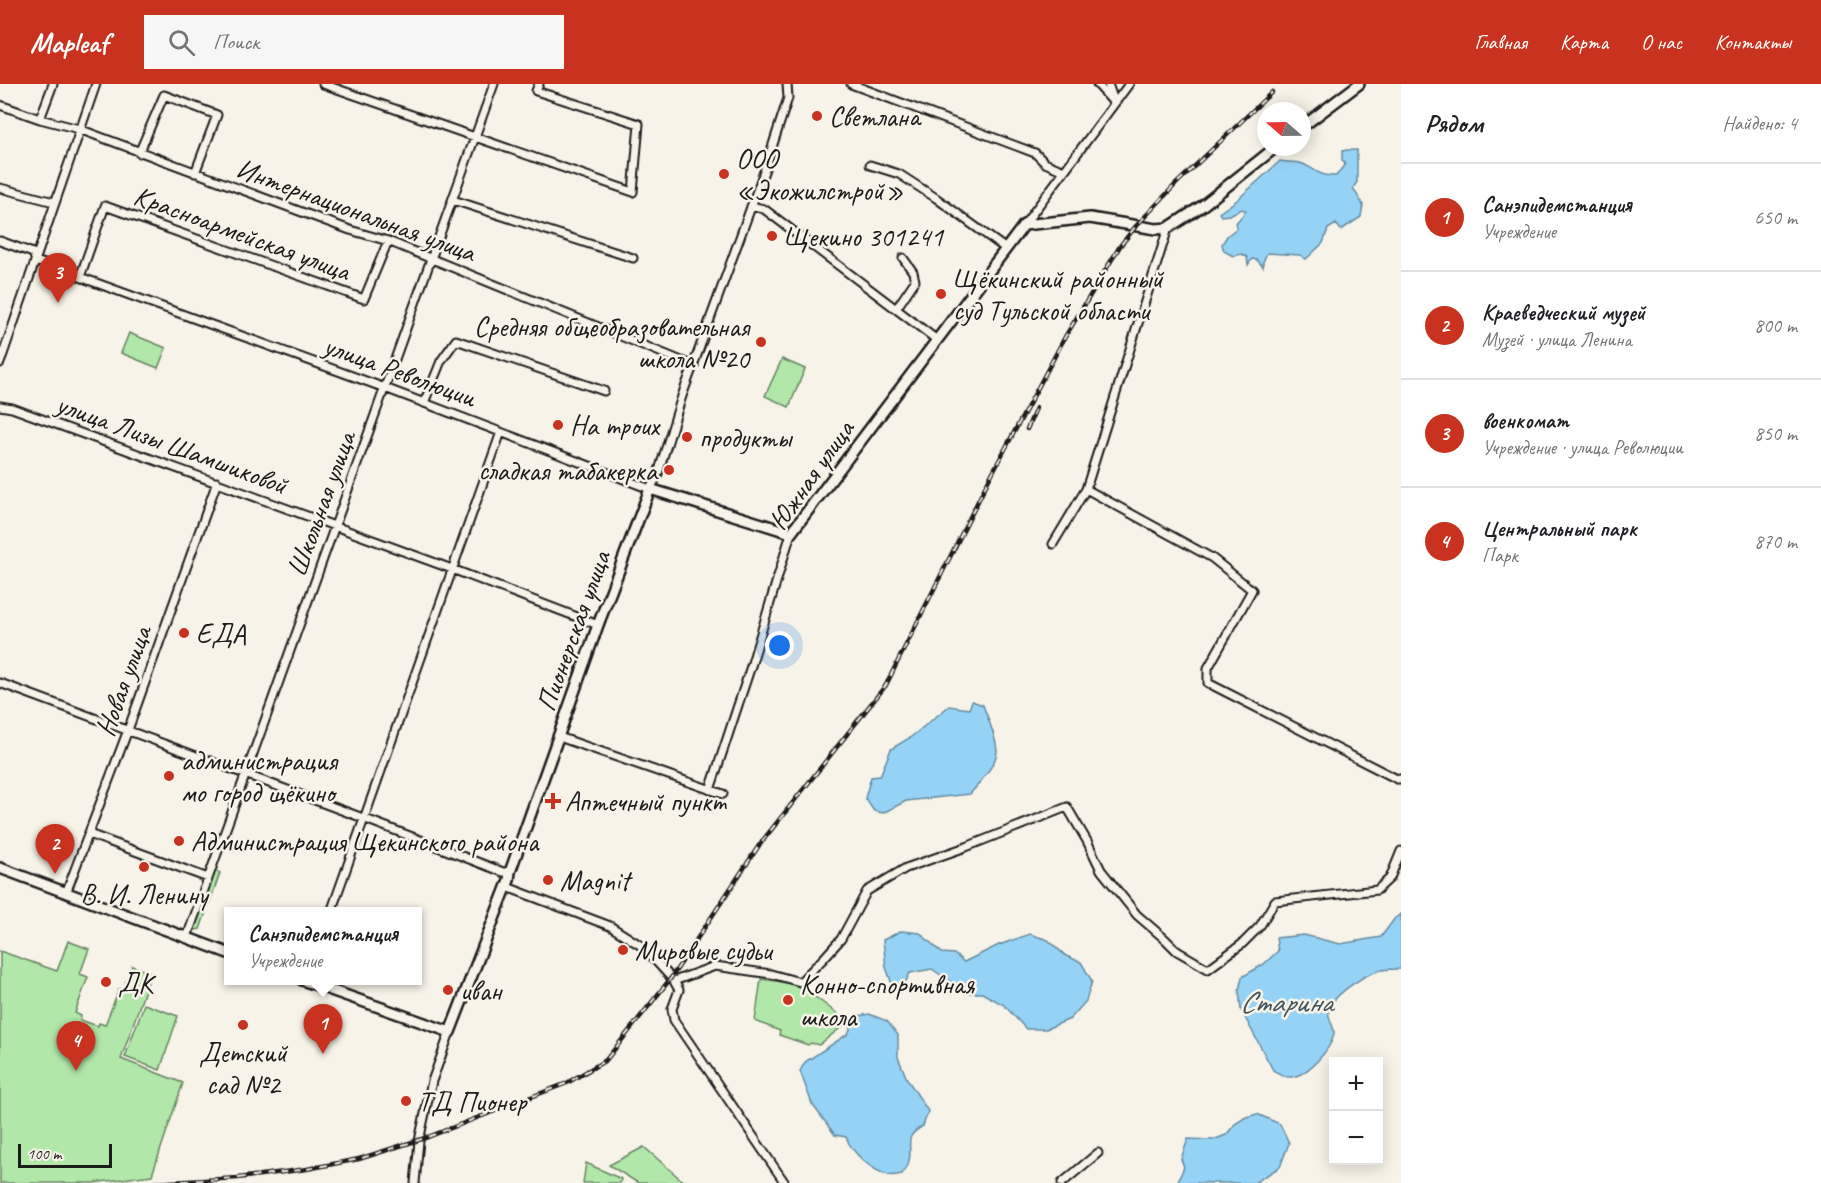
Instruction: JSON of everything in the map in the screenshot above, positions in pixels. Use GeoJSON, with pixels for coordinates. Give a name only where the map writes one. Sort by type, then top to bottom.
{"type":"FeatureCollection","features":[{"type":"Feature","properties":{"kind":"street"},"geometry":{"type":"LineString","coordinates":[[40,119],[53,84]]}},
{"type":"Feature","properties":{"kind":"street"},"geometry":{"type":"LineString","coordinates":[[0,363],[96,84]]}},
{"type":"Feature","properties":{"kind":"street"},"geometry":{"type":"LineString","coordinates":[[323,84],[633,192],[639,124],[536,91],[539,84]]}},
{"type":"Feature","properties":{"kind":"street","name":"Школьная улица"},"geometry":{"type":"LineString","coordinates":[[187,937],[494,84]]}},
{"type":"Feature","properties":{"kind":"street","name":"Пионерская улица"},"geometry":{"type":"LineString","coordinates":[[415,1183],[419,1141],[432,1081],[507,887],[510,872],[598,625],[650,489],[657,477],[682,396],[788,98],[787,84]]}},
{"type":"Feature","properties":{"kind":"street"},"geometry":{"type":"LineString","coordinates":[[851,84],[1035,153],[1045,163],[1064,171]]}},
{"type":"Feature","properties":{"kind":"street"},"geometry":{"type":"LineString","coordinates":[[1097,84],[1114,103]]}},
{"type":"Feature","properties":{"kind":"street"},"geometry":{"type":"LineString","coordinates":[[1108,84],[1114,103]]}},
{"type":"Feature","properties":{"kind":"street"},"geometry":{"type":"LineString","coordinates":[[1024,225],[1129,84]]}},
{"type":"Feature","properties":{"kind":"street"},"geometry":{"type":"LineString","coordinates":[[1311,120],[1359,84]]}},
{"type":"Feature","properties":{"kind":"street"},"geometry":{"type":"LineString","coordinates":[[139,153],[164,95],[217,115],[195,173]]}},
{"type":"Feature","properties":{"kind":"street","name":"Интернациональная улица"},"geometry":{"type":"LineString","coordinates":[[0,105],[79,129],[350,230],[388,241],[694,366]]}},
{"type":"Feature","properties":{"kind":"street"},"geometry":{"type":"LineString","coordinates":[[1024,225],[1090,218],[1156,229],[1168,228],[1202,206],[1265,156]]}},
{"type":"Feature","properties":{"kind":"street"},"geometry":{"type":"LineString","coordinates":[[870,165],[899,174],[1006,249]]}},
{"type":"Feature","properties":{"kind":"street"},"geometry":{"type":"LineString","coordinates":[[0,188],[54,202]]}},
{"type":"Feature","properties":{"kind":"street"},"geometry":{"type":"LineString","coordinates":[[453,200],[633,258]]}},
{"type":"Feature","properties":{"kind":"street","name":"Красноармейская улица"},"geometry":{"type":"LineString","coordinates":[[80,277],[105,206],[364,299],[388,241]]}},
{"type":"Feature","properties":{"kind":"street"},"geometry":{"type":"LineString","coordinates":[[751,206],[764,208],[938,340]]}},
{"type":"Feature","properties":{"kind":"street","name":"Южная улица"},"geometry":{"type":"LineString","coordinates":[[710,789],[752,663],[791,533],[1024,225]]}},
{"type":"Feature","properties":{"kind":"street"},"geometry":{"type":"LineString","coordinates":[[1053,544],[1086,489],[1168,228]]}},
{"type":"Feature","properties":{"kind":"street","name":"улица Революции"},"geometry":{"type":"LineString","coordinates":[[0,241],[33,253],[36,261],[385,388],[650,489],[791,533]]}},
{"type":"Feature","properties":{"kind":"street"},"geometry":{"type":"LineString","coordinates":[[896,309],[915,281],[913,272],[903,258]]}},
{"type":"Feature","properties":{"kind":"street"},"geometry":{"type":"LineString","coordinates":[[424,403],[441,361],[456,340],[604,391]]}},
{"type":"Feature","properties":{"kind":"street","name":"улица Лизы Шамшиковой"},"geometry":{"type":"LineString","coordinates":[[0,406],[12,408],[217,482],[598,625]]}},
{"type":"Feature","properties":{"kind":"street"},"geometry":{"type":"LineString","coordinates":[[333,907],[501,432]]}},
{"type":"Feature","properties":{"kind":"street","name":"Новая улица"},"geometry":{"type":"LineString","coordinates":[[66,893],[128,730],[217,482]]}},
{"type":"Feature","properties":{"kind":"street"},"geometry":{"type":"LineString","coordinates":[[1086,489],[1212,558],[1252,590],[1208,668],[1208,683],[1401,779]]}},
{"type":"Feature","properties":{"kind":"street"},"geometry":{"type":"LineString","coordinates":[[0,683],[503,872],[510,872]]}},
{"type":"Feature","properties":{"kind":"street"},"geometry":{"type":"LineString","coordinates":[[559,737],[723,794]]}},
{"type":"Feature","properties":{"kind":"street"},"geometry":{"type":"LineString","coordinates":[[673,980],[715,966],[771,974],[801,982],[841,939],[867,891],[906,868],[1067,807],[1087,840],[1101,870],[1137,915],[1177,951],[1208,969],[1242,944],[1260,926],[1275,901],[1377,890],[1390,878],[1401,851]]}},
{"type":"Feature","properties":{"kind":"street"},"geometry":{"type":"LineString","coordinates":[[88,834],[208,878]]}},
{"type":"Feature","properties":{"kind":"street"},"geometry":{"type":"LineString","coordinates":[[0,868],[224,951]]}},
{"type":"Feature","properties":{"kind":"street"},"geometry":{"type":"LineString","coordinates":[[507,887],[610,926],[643,947],[673,980],[679,990],[672,1009],[674,1020],[785,1183]]}},
{"type":"Feature","properties":{"kind":"street"},"geometry":{"type":"LineString","coordinates":[[316,985],[450,1032]]}},
{"type":"Feature","properties":{"kind":"street"},"geometry":{"type":"LineString","coordinates":[[1062,1183],[1098,1153]]}},
{"type":"Feature","properties":{"kind":"green space"},"geometry":{"type":"Polygon","coordinates":[[[129,333],[166,348],[158,368],[121,353],[129,333]]]}},
{"type":"Feature","properties":{"kind":"green space"},"geometry":{"type":"Polygon","coordinates":[[[782,359],[805,369],[789,407],[765,396],[782,359]]]}},
{"type":"Feature","properties":{"kind":"green space"},"geometry":{"type":"Polygon","coordinates":[[[213,870],[220,873],[200,929],[196,930],[191,928],[213,870]]]}},
{"type":"Feature","properties":{"kind":"green space"},"geometry":{"type":"Polygon","coordinates":[[[68,941],[89,949],[80,974],[88,977],[75,1013],[81,1016],[80,1020],[98,1026],[99,1023],[105,1025],[119,989],[123,990],[132,966],[151,973],[121,1059],[183,1083],[152,1175],[93,1183],[0,1183],[0,951],[57,971],[68,941]]]}},
{"type":"Feature","properties":{"kind":"green space","name":"Конно-спортивная школа"},"geometry":{"type":"Polygon","coordinates":[[[761,979],[798,984],[839,1015],[845,1021],[844,1025],[819,1045],[811,1043],[808,1045],[779,1035],[780,1031],[755,1021],[761,979]]]}},
{"type":"Feature","properties":{"kind":"green space"},"geometry":{"type":"Polygon","coordinates":[[[144,1004],[178,1016],[160,1070],[125,1057],[144,1004]]]}},
{"type":"Feature","properties":{"kind":"green space"},"geometry":{"type":"Polygon","coordinates":[[[644,1147],[685,1183],[638,1183],[609,1165],[644,1147]]]}},
{"type":"Feature","properties":{"kind":"green space"},"geometry":{"type":"Polygon","coordinates":[[[586,1163],[621,1179],[620,1183],[583,1183],[586,1163]]]}},
{"type":"Feature","properties":{"kind":"water"},"geometry":{"type":"Polygon","coordinates":[[[1357,150],[1357,182],[1353,188],[1363,205],[1361,217],[1341,230],[1336,224],[1328,229],[1323,243],[1306,259],[1300,255],[1267,253],[1263,267],[1257,260],[1252,259],[1248,265],[1247,257],[1242,254],[1233,256],[1224,251],[1222,244],[1227,236],[1237,228],[1236,223],[1246,211],[1242,209],[1221,216],[1219,213],[1280,161],[1300,163],[1321,174],[1336,176],[1345,164],[1342,160],[1342,151],[1357,150]]]}},
{"type":"Feature","properties":{"kind":"water"},"geometry":{"type":"Polygon","coordinates":[[[972,701],[983,705],[997,751],[991,768],[970,794],[906,801],[883,813],[874,811],[865,798],[871,777],[880,776],[891,749],[911,737],[949,706],[969,709],[972,701]]]}},
{"type":"Feature","properties":{"kind":"water","name":"Cтарина"},"geometry":{"type":"Polygon","coordinates":[[[1401,914],[1401,969],[1382,970],[1368,975],[1346,989],[1334,1001],[1329,1010],[1334,1030],[1332,1039],[1329,1047],[1310,1067],[1290,1077],[1273,1070],[1241,1010],[1239,990],[1242,977],[1264,964],[1278,951],[1276,938],[1304,935],[1340,944],[1381,937],[1395,918],[1401,914]]]}},
{"type":"Feature","properties":{"kind":"water"},"geometry":{"type":"Polygon","coordinates":[[[901,931],[920,933],[942,953],[954,954],[964,962],[999,945],[1030,934],[1048,940],[1066,956],[1081,962],[1092,981],[1086,1001],[1070,1019],[1046,1029],[1026,1029],[1004,1005],[982,993],[967,993],[932,969],[910,973],[901,991],[894,990],[886,967],[883,940],[901,931]]]}},
{"type":"Feature","properties":{"kind":"water"},"geometry":{"type":"Polygon","coordinates":[[[869,1014],[887,1021],[898,1035],[898,1057],[907,1079],[928,1111],[923,1126],[910,1138],[909,1161],[902,1174],[899,1175],[888,1175],[875,1169],[857,1155],[846,1137],[835,1135],[812,1104],[800,1071],[805,1062],[848,1034],[855,1017],[869,1014]]]}},
{"type":"Feature","properties":{"kind":"water"},"geometry":{"type":"Polygon","coordinates":[[[1257,1114],[1280,1124],[1289,1143],[1280,1167],[1254,1183],[1179,1183],[1184,1167],[1181,1159],[1188,1139],[1213,1140],[1226,1135],[1235,1124],[1246,1117],[1257,1114]]]}},
{"type":"Feature","properties":{"kind":"railway"},"geometry":{"type":"LineString","coordinates":[[154,1183],[238,1178],[307,1169],[359,1159],[428,1137],[567,1083],[606,1060],[671,978],[760,844],[886,685],[988,481],[1065,337],[1120,246],[1176,184],[1272,92]]}},
{"type":"Feature","properties":{"kind":"railway"},"geometry":{"type":"LineString","coordinates":[[1027,429],[1036,408]]}},
{"type":"Feature","properties":{"kind":"place","name":"Светлана"},"geometry":{"type":"Point","coordinates":[817,116]}},
{"type":"Feature","properties":{"kind":"place","name":"ООО «Экожилстрой»"},"geometry":{"type":"Point","coordinates":[724,174]}},
{"type":"Feature","properties":{"kind":"place","name":"Щекино 301241"},"geometry":{"type":"Point","coordinates":[772,236]}},
{"type":"Feature","properties":{"kind":"place","name":"Щёкинский районный суд Тульской области"},"geometry":{"type":"Point","coordinates":[941,294]}},
{"type":"Feature","properties":{"kind":"place","name":"военкомат"},"geometry":{"type":"Point","coordinates":[58,303]}},
{"type":"Feature","properties":{"kind":"place","name":"Средняя общеобразовательная школа №20"},"geometry":{"type":"Point","coordinates":[761,342]}},
{"type":"Feature","properties":{"kind":"place","name":"На троих"},"geometry":{"type":"Point","coordinates":[558,425]}},
{"type":"Feature","properties":{"kind":"place","name":"продукты"},"geometry":{"type":"Point","coordinates":[687,437]}},
{"type":"Feature","properties":{"kind":"place","name":"сладкая табакерка"},"geometry":{"type":"Point","coordinates":[669,470]}},
{"type":"Feature","properties":{"kind":"place","name":"ЕДА"},"geometry":{"type":"Point","coordinates":[184,633]}},
{"type":"Feature","properties":{"kind":"place","name":"администрация мо город щёкино"},"geometry":{"type":"Point","coordinates":[169,776]}},
{"type":"Feature","properties":{"kind":"place","name":"Аптечный пункт"},"geometry":{"type":"Point","coordinates":[553,801]}},
{"type":"Feature","properties":{"kind":"place","name":"Администрация Щекинского района"},"geometry":{"type":"Point","coordinates":[179,841]}},
{"type":"Feature","properties":{"kind":"place","name":"В. И. Ленину"},"geometry":{"type":"Point","coordinates":[144,867]}},
{"type":"Feature","properties":{"kind":"place","name":"Краеведческий музей"},"geometry":{"type":"Point","coordinates":[55,874]}},
{"type":"Feature","properties":{"kind":"place","name":"Magnit"},"geometry":{"type":"Point","coordinates":[548,880]}},
{"type":"Feature","properties":{"kind":"place","name":"Мировые судьи"},"geometry":{"type":"Point","coordinates":[623,950]}},
{"type":"Feature","properties":{"kind":"place","name":"ДК"},"geometry":{"type":"Point","coordinates":[106,982]}},
{"type":"Feature","properties":{"kind":"place","name":"иван"},"geometry":{"type":"Point","coordinates":[448,990]}},
{"type":"Feature","properties":{"kind":"place","name":"Конно-спортивная школа"},"geometry":{"type":"Point","coordinates":[788,1000]}},
{"type":"Feature","properties":{"kind":"place","name":"Детский сад №2"},"geometry":{"type":"Point","coordinates":[243,1025]}},
{"type":"Feature","properties":{"kind":"place","name":"Санэпидемстанция"},"geometry":{"type":"Point","coordinates":[323,1054]}},
{"type":"Feature","properties":{"kind":"place","name":"Центральный парк"},"geometry":{"type":"Point","coordinates":[76,1071]}},
{"type":"Feature","properties":{"kind":"place","name":"ТД Пионер"},"geometry":{"type":"Point","coordinates":[406,1101]}}]}
